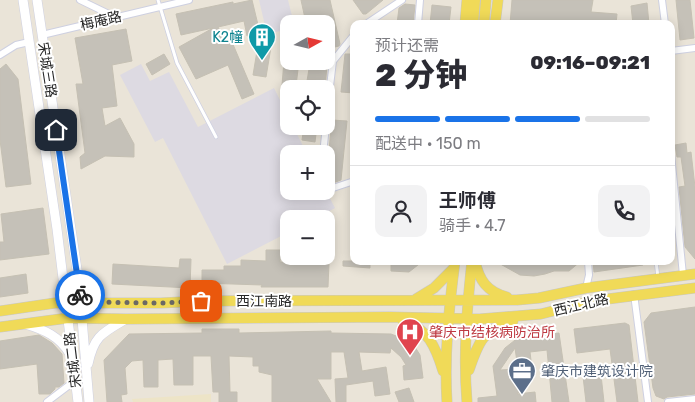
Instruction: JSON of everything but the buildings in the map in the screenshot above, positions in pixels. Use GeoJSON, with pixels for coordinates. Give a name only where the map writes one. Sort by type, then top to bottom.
{"type":"FeatureCollection","features":[{"type":"Feature","properties":{"kind":"main road","name":"宋城三路"},"geometry":{"type":"LineString","coordinates":[[23,0],[57,229],[68,318]]}},
{"type":"Feature","properties":{"kind":"main road","name":"宋城三路"},"geometry":{"type":"LineString","coordinates":[[37,0],[82,318]]}},
{"type":"Feature","properties":{"kind":"main road"},"geometry":{"type":"LineString","coordinates":[[465,20],[467,0]]}},
{"type":"Feature","properties":{"kind":"main road"},"geometry":{"type":"LineString","coordinates":[[474,20],[476,0]]}},
{"type":"Feature","properties":{"kind":"main road"},"geometry":{"type":"LineString","coordinates":[[484,20],[486,0]]}},
{"type":"Feature","properties":{"kind":"main road"},"geometry":{"type":"LineString","coordinates":[[496,20],[498,0]]}},
{"type":"Feature","properties":{"kind":"main road"},"geometry":{"type":"LineString","coordinates":[[416,300],[434,288],[454,265]]}},
{"type":"Feature","properties":{"kind":"main road"},"geometry":{"type":"LineString","coordinates":[[447,402],[446,379],[449,319],[454,265]]}},
{"type":"Feature","properties":{"kind":"main road"},"geometry":{"type":"LineString","coordinates":[[467,402],[465,381],[466,320],[472,265]]}},
{"type":"Feature","properties":{"kind":"main road"},"geometry":{"type":"LineString","coordinates":[[476,265],[479,276],[486,287],[494,293],[517,300]]}},
{"type":"Feature","properties":{"kind":"main road","name":"西江北路"},"geometry":{"type":"LineString","coordinates":[[468,301],[539,298],[586,288],[695,274]]}},
{"type":"Feature","properties":{"kind":"main road","name":"西江北路"},"geometry":{"type":"LineString","coordinates":[[466,320],[541,314],[592,301],[634,294],[695,288]]}},
{"type":"Feature","properties":{"kind":"main road"},"geometry":{"type":"LineString","coordinates":[[539,298],[541,314]]}},
{"type":"Feature","properties":{"kind":"main road"},"geometry":{"type":"LineString","coordinates":[[364,300],[367,309],[364,317]]}},
{"type":"Feature","properties":{"kind":"main road","name":"西江南路"},"geometry":{"type":"LineString","coordinates":[[0,311],[80,302],[468,301]]}},
{"type":"Feature","properties":{"kind":"main road"},"geometry":{"type":"LineString","coordinates":[[161,303],[161,318]]}},
{"type":"Feature","properties":{"kind":"main road"},"geometry":{"type":"LineString","coordinates":[[465,381],[479,342],[484,336],[493,328],[526,316]]}},
{"type":"Feature","properties":{"kind":"main road"},"geometry":{"type":"LineString","coordinates":[[390,317],[412,324],[425,334],[437,352],[446,379]]}},
{"type":"Feature","properties":{"kind":"main road","name":"西江南路"},"geometry":{"type":"LineString","coordinates":[[0,327],[68,318],[390,317],[466,320]]}},
{"type":"Feature","properties":{"kind":"main road","name":"宋城二路"},"geometry":{"type":"LineString","coordinates":[[68,318],[78,402]]}},
{"type":"Feature","properties":{"kind":"main road","name":"宋城二路"},"geometry":{"type":"LineString","coordinates":[[82,318],[89,402]]}},
{"type":"Feature","properties":{"kind":"main road"},"geometry":{"type":"LineString","coordinates":[[86,372],[95,342],[101,334],[126,319]]}},
{"type":"Feature","properties":{"kind":"main road"},"geometry":{"type":"LineString","coordinates":[[22,324],[44,330],[56,337],[64,344],[73,359]]}},
{"type":"Feature","properties":{"kind":"street","name":"梅庵路"},"geometry":{"type":"LineString","coordinates":[[42,35],[190,0]]}},
{"type":"Feature","properties":{"kind":"street"},"geometry":{"type":"LineString","coordinates":[[372,20],[402,0]]}},
{"type":"Feature","properties":{"kind":"street"},"geometry":{"type":"LineString","coordinates":[[418,20],[420,0]]}},
{"type":"Feature","properties":{"kind":"street"},"geometry":{"type":"LineString","coordinates":[[662,0],[664,20]]}},
{"type":"Feature","properties":{"kind":"street"},"geometry":{"type":"LineString","coordinates":[[82,1],[115,17]]}},
{"type":"Feature","properties":{"kind":"street"},"geometry":{"type":"LineString","coordinates":[[331,80],[333,61],[350,40]]}},
{"type":"Feature","properties":{"kind":"street"},"geometry":{"type":"LineString","coordinates":[[0,55],[16,45],[29,42]]}},
{"type":"Feature","properties":{"kind":"street"},"geometry":{"type":"LineString","coordinates":[[675,50],[695,48]]}},
{"type":"Feature","properties":{"kind":"street"},"geometry":{"type":"LineString","coordinates":[[335,187],[350,182]]}},
{"type":"Feature","properties":{"kind":"street"},"geometry":{"type":"LineString","coordinates":[[675,204],[683,275]]}},
{"type":"Feature","properties":{"kind":"street"},"geometry":{"type":"LineString","coordinates":[[586,288],[589,275],[588,265]]}},
{"type":"Feature","properties":{"kind":"street"},"geometry":{"type":"LineString","coordinates":[[634,294],[648,402]]}},
{"type":"Feature","properties":{"kind":"street"},"geometry":{"type":"LineString","coordinates":[[47,402],[76,380]]}},
{"type":"Feature","properties":{"kind":"street"},"geometry":{"type":"LineString","coordinates":[[668,402],[695,399]]}},
{"type":"Feature","properties":{"kind":"lane"},"geometry":{"type":"LineString","coordinates":[[158,0],[178,63],[216,137]]}},
{"type":"Feature","properties":{"kind":"lane"},"geometry":{"type":"LineString","coordinates":[[656,265],[658,278]]}},
{"type":"Feature","properties":{"kind":"shaded area"},"geometry":{"type":"Polygon","coordinates":[[[259,0],[288,0],[292,15],[280,15],[280,31],[267,34],[259,0]]]}},
{"type":"Feature","properties":{"kind":"shaded area"},"geometry":{"type":"Polygon","coordinates":[[[141,64],[150,81],[169,72],[198,127],[274,88],[280,100],[280,135],[298,135],[302,145],[280,145],[280,200],[331,200],[335,208],[331,210],[280,210],[280,237],[227,264],[163,138],[155,142],[120,75],[141,64]]]}},
{"type":"Feature","properties":{"kind":"shaded area"},"geometry":{"type":"Polygon","coordinates":[[[211,394],[211,402],[133,402],[132,399],[211,394]]]}},
{"type":"Feature","properties":{"kind":"way so far"},"geometry":{"type":"LineString","coordinates":[[80,295],[80,302],[161,303],[201,301]]}},
{"type":"Feature","properties":{"kind":"place","name":"K2幢"},"geometry":{"type":"Point","coordinates":[262,61]}},
{"type":"Feature","properties":{"kind":"place","name":"肇庆市结核病防治所"},"geometry":{"type":"Point","coordinates":[410,356]}},
{"type":"Feature","properties":{"kind":"place","name":"肇庆市建筑设计院"},"geometry":{"type":"Point","coordinates":[522,395]}},
{"type":"Feature","properties":{"kind":"route"},"geometry":{"type":"LineString","coordinates":[[56,130],[80,295]]}}]}
